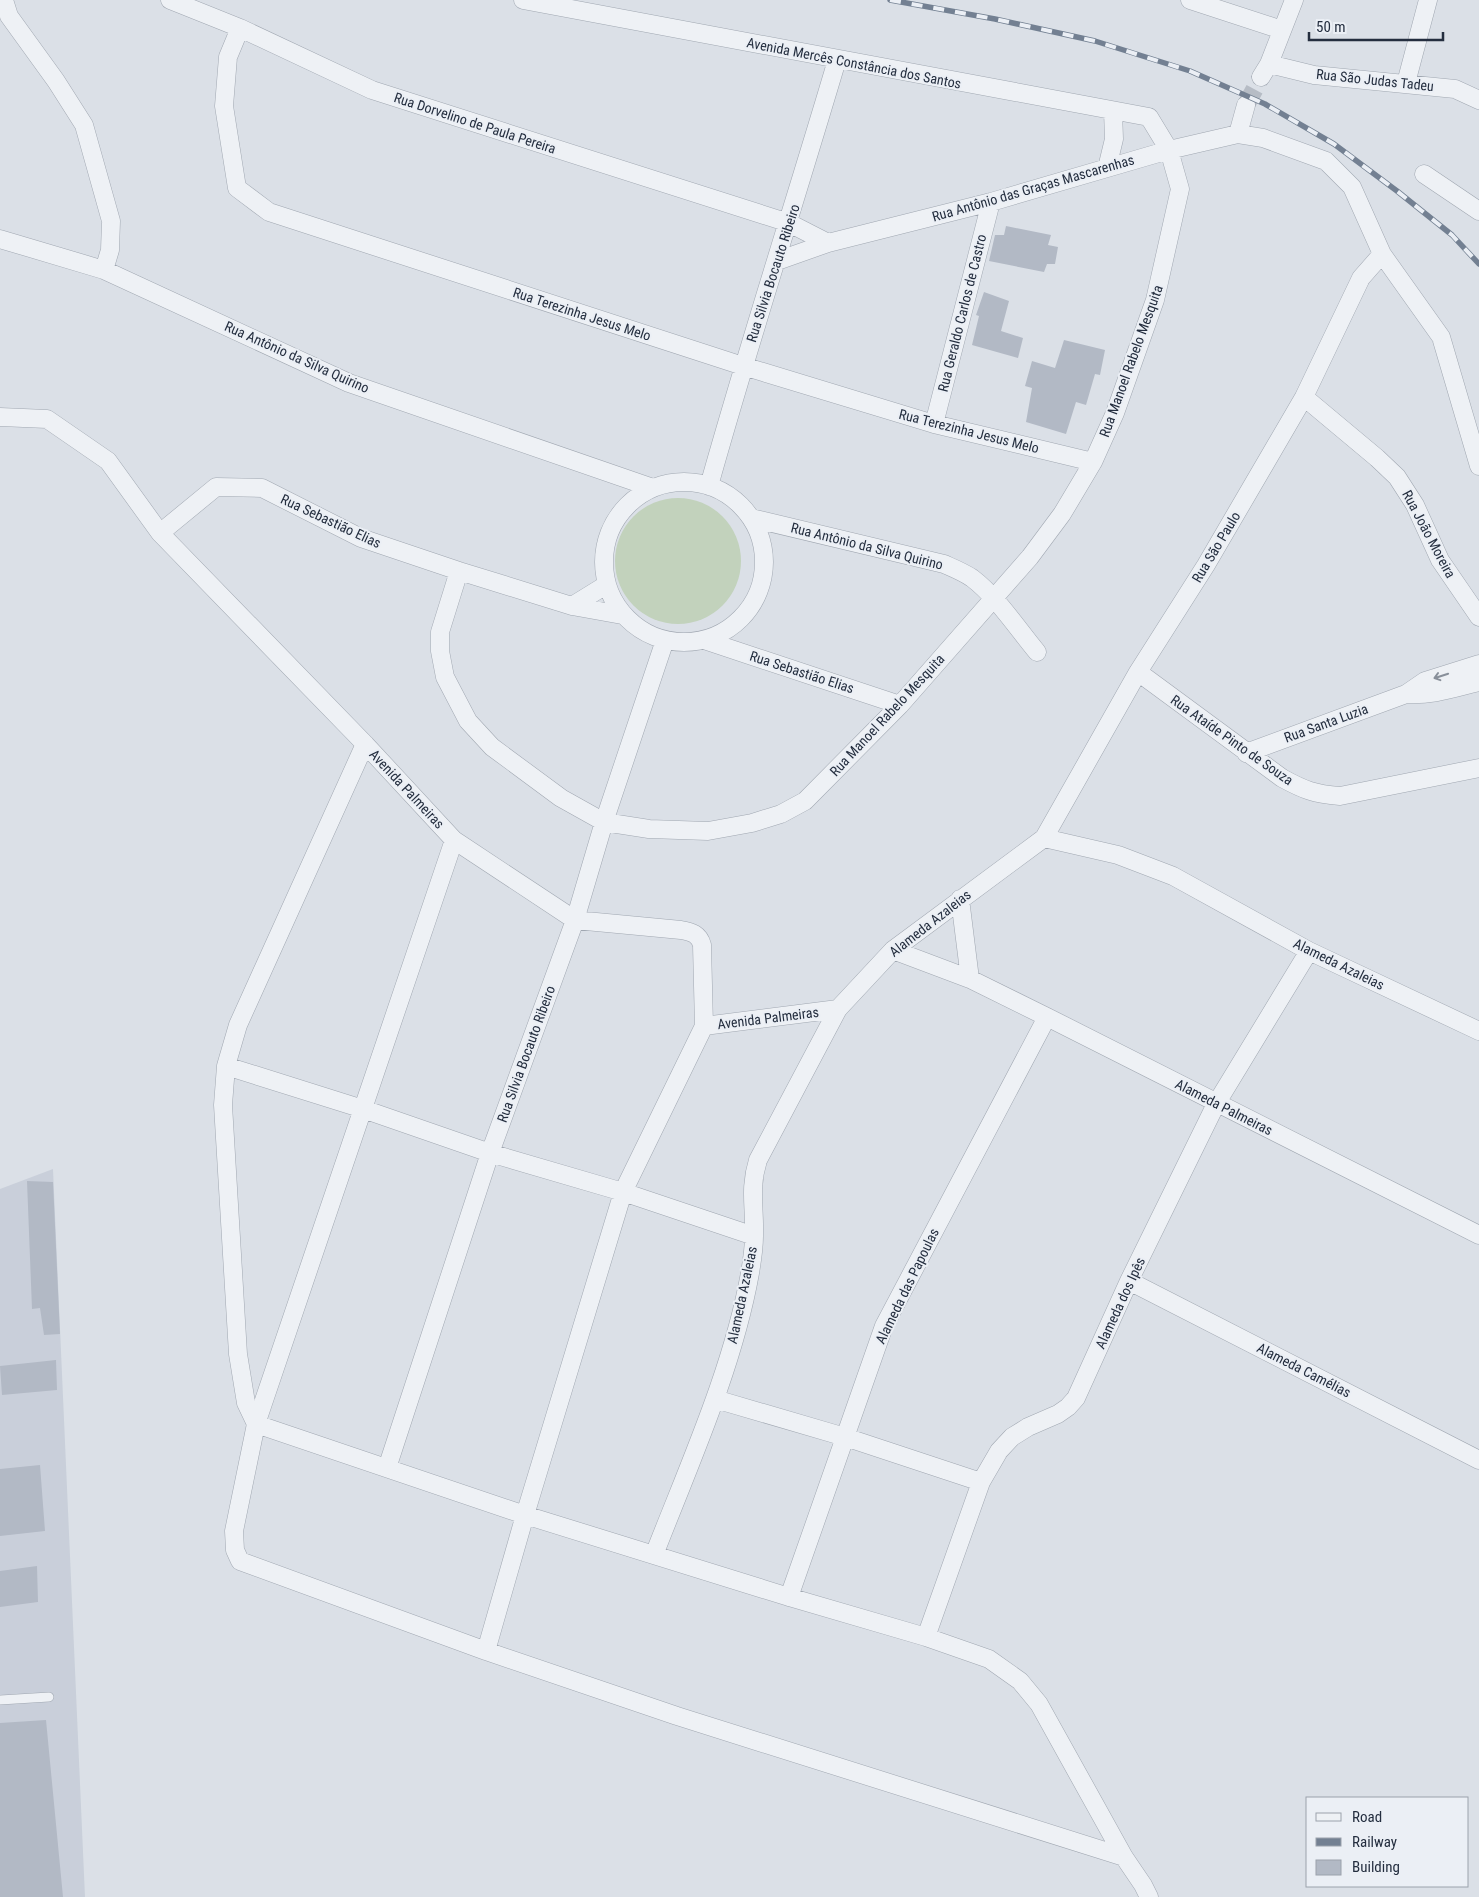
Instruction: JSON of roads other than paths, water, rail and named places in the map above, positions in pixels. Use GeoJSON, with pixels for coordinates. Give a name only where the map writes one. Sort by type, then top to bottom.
{"type":"FeatureCollection","features":[{"type":"Feature","properties":{"kind":"street"},"geometry":{"type":"LineString","coordinates":[[4,0],[9,16],[84,125],[111,221],[110,250],[104,270]]}},
{"type":"Feature","properties":{"kind":"street","name":"Rua Dorvelino de Paula Pereira"},"geometry":{"type":"LineString","coordinates":[[170,0],[240,28],[372,90],[789,224]]}},
{"type":"Feature","properties":{"kind":"street","name":"Avenida Mercês Constância dos Santos"},"geometry":{"type":"LineString","coordinates":[[523,0],[1149,117],[1168,150]]}},
{"type":"Feature","properties":{"kind":"street"},"geometry":{"type":"LineString","coordinates":[[1190,0],[1282,30],[1294,0]]}},
{"type":"Feature","properties":{"kind":"street"},"geometry":{"type":"LineString","coordinates":[[1406,83],[1428,0]]}},
{"type":"Feature","properties":{"kind":"street","name":"Rua Terezinha Jesus Melo"},"geometry":{"type":"LineString","coordinates":[[240,28],[228,56],[224,106],[237,188],[269,212],[743,366],[934,424],[1093,462]]}},
{"type":"Feature","properties":{"kind":"street","name":"Rua São Judas Tadeu"},"geometry":{"type":"LineString","coordinates":[[1282,30],[1265,70],[1456,89],[1479,100]]}},
{"type":"Feature","properties":{"kind":"street","name":"Rua Silvia Bocauto Ribeiro"},"geometry":{"type":"LineString","coordinates":[[709,486],[743,366],[789,224],[837,60]]}},
{"type":"Feature","properties":{"kind":"street"},"geometry":{"type":"LineString","coordinates":[[1246,105],[1238,134],[1263,138],[1326,160],[1352,187],[1382,254],[1441,337],[1479,466]]}},
{"type":"Feature","properties":{"kind":"street"},"geometry":{"type":"LineString","coordinates":[[1107,168],[1114,139],[1113,110]]}},
{"type":"Feature","properties":{"kind":"street","name":"Rua Antônio das Graças Mascarenhas"},"geometry":{"type":"LineString","coordinates":[[777,261],[828,243],[991,202],[1168,150],[1238,134]]}},
{"type":"Feature","properties":{"kind":"street","name":"Rua Manoel Rabelo Mesquita"},"geometry":{"type":"LineString","coordinates":[[459,572],[440,632],[440,651],[446,677],[468,721],[492,747],[561,798],[604,822],[649,829],[708,831],[752,823],[781,814],[805,801],[900,705],[1030,557],[1057,522],[1093,462],[1115,413],[1155,300],[1180,189],[1168,150]]}},
{"type":"Feature","properties":{"kind":"street"},"geometry":{"type":"LineString","coordinates":[[1424,174],[1479,212]]}},
{"type":"Feature","properties":{"kind":"street","name":"Rua Geraldo Carlos de Castro"},"geometry":{"type":"LineString","coordinates":[[934,424],[991,202]]}},
{"type":"Feature","properties":{"kind":"street"},"geometry":{"type":"LineString","coordinates":[[789,224],[828,243]]}},
{"type":"Feature","properties":{"kind":"street","name":"Rua Antônio da Silva Quirino"},"geometry":{"type":"LineString","coordinates":[[0,239],[104,270],[349,383],[654,488]]}},
{"type":"Feature","properties":{"kind":"street","name":"Rua São Paulo"},"geometry":{"type":"LineString","coordinates":[[1044,838],[1138,672],[1206,564],[1304,397],[1361,278],[1382,254]]}},
{"type":"Feature","properties":{"kind":"street","name":"Rua João Moreira"},"geometry":{"type":"LineString","coordinates":[[1304,397],[1378,458],[1397,477],[1415,505],[1440,560],[1479,617]]}},
{"type":"Feature","properties":{"kind":"street","name":"Avenida Palmeiras"},"geometry":{"type":"LineString","coordinates":[[0,417],[47,420],[108,461],[160,533],[365,744],[454,840],[575,920],[681,930],[695,934],[700,938],[702,946],[704,1026],[838,1009]]}},
{"type":"Feature","properties":{"kind":"street"},"geometry":{"type":"LineString","coordinates":[[681,482],[709,486],[733,498],[751,518],[761,537],[764,559],[763,580],[755,601],[742,618],[724,632],[704,640],[685,643],[665,640],[642,631],[622,615],[606,585],[603,562],[607,538],[617,517],[633,500],[654,488],[681,482]]}},
{"type":"Feature","properties":{"kind":"street","name":"Rua Sebastião Elias"},"geometry":{"type":"LineString","coordinates":[[160,533],[216,487],[262,488],[361,538],[459,572],[572,606],[622,615]]}},
{"type":"Feature","properties":{"kind":"street","name":"Rua Antônio da Silva Quirino"},"geometry":{"type":"LineString","coordinates":[[751,518],[944,564],[972,579],[992,598],[1037,652]]}},
{"type":"Feature","properties":{"kind":"street"},"geometry":{"type":"LineString","coordinates":[[572,606],[606,585]]}},
{"type":"Feature","properties":{"kind":"street","name":"Rua Silvia Bocauto Ribeiro"},"geometry":{"type":"LineString","coordinates":[[388,1468],[490,1153],[575,920],[604,822],[665,640]]}},
{"type":"Feature","properties":{"kind":"street","name":"Rua Sebastião Elias"},"geometry":{"type":"LineString","coordinates":[[704,640],[900,705]]}},
{"type":"Feature","properties":{"kind":"street","name":"Rua Santa Luzia"},"geometry":{"type":"LineString","coordinates":[[1246,752],[1406,694],[1425,681],[1479,664]]}},
{"type":"Feature","properties":{"kind":"street","name":"Rua Ataíde Pinto de Souza"},"geometry":{"type":"LineString","coordinates":[[1138,672],[1282,778],[1303,789],[1318,794],[1340,796],[1479,768]]}},
{"type":"Feature","properties":{"kind":"street","name":"Rua Santa Luzia"},"geometry":{"type":"LineString","coordinates":[[1406,694],[1423,695],[1479,682]]}},
{"type":"Feature","properties":{"kind":"street"},"geometry":{"type":"LineString","coordinates":[[365,744],[238,1025],[226,1066],[223,1105],[238,1354],[246,1403],[256,1424],[525,1515],[789,1597],[926,1637],[989,1659],[1020,1681],[1039,1704],[1124,1857],[1149,1897]]}},
{"type":"Feature","properties":{"kind":"street","name":"Alameda Azaleias"},"geometry":{"type":"LineString","coordinates":[[654,1555],[715,1400],[739,1318],[750,1274],[754,1236],[753,1175],[758,1160],[838,1009],[893,950],[960,898],[1044,838],[1118,855],[1172,876],[1309,951],[1479,1031]]}},
{"type":"Feature","properties":{"kind":"street"},"geometry":{"type":"LineString","coordinates":[[454,840],[256,1424],[234,1531],[235,1550],[240,1560],[486,1651],[677,1716],[1124,1857]]}},
{"type":"Feature","properties":{"kind":"street"},"geometry":{"type":"LineString","coordinates":[[960,898],[970,980]]}},
{"type":"Feature","properties":{"kind":"street","name":"Alameda Palmeiras"},"geometry":{"type":"LineString","coordinates":[[893,950],[970,980],[1047,1017],[1216,1104],[1479,1235]]}},
{"type":"Feature","properties":{"kind":"street","name":"Alameda dos Ipês"},"geometry":{"type":"LineString","coordinates":[[926,1637],[981,1482],[999,1451],[1012,1437],[1028,1427],[1058,1414],[1076,1398],[1129,1280],[1216,1104],[1309,951]]}},
{"type":"Feature","properties":{"kind":"street","name":"Alameda das Papoulas"},"geometry":{"type":"LineString","coordinates":[[789,1597],[884,1326],[1047,1017]]}},
{"type":"Feature","properties":{"kind":"street"},"geometry":{"type":"LineString","coordinates":[[486,1651],[525,1515],[623,1192],[704,1026]]}},
{"type":"Feature","properties":{"kind":"street"},"geometry":{"type":"LineString","coordinates":[[226,1066],[363,1109],[490,1153],[623,1192],[754,1236]]}},
{"type":"Feature","properties":{"kind":"street","name":"Alameda Camélias"},"geometry":{"type":"LineString","coordinates":[[1129,1280],[1479,1460]]}},
{"type":"Feature","properties":{"kind":"street"},"geometry":{"type":"LineString","coordinates":[[715,1400],[845,1437],[981,1482]]}},
{"type":"Feature","properties":{"kind":"lane"},"geometry":{"type":"LineString","coordinates":[[0,1700],[50,1697]]}},
{"type":"Feature","properties":{"kind":"tunnel"},"geometry":{"type":"LineString","coordinates":[[1246,105],[1261,77]]}},
{"type":"Feature","properties":{"kind":"railway"},"geometry":{"type":"LineString","coordinates":[[890,0],[995,19],[1095,41],[1190,71],[1265,104],[1334,144],[1397,191],[1452,235],[1479,264]]}}]}
